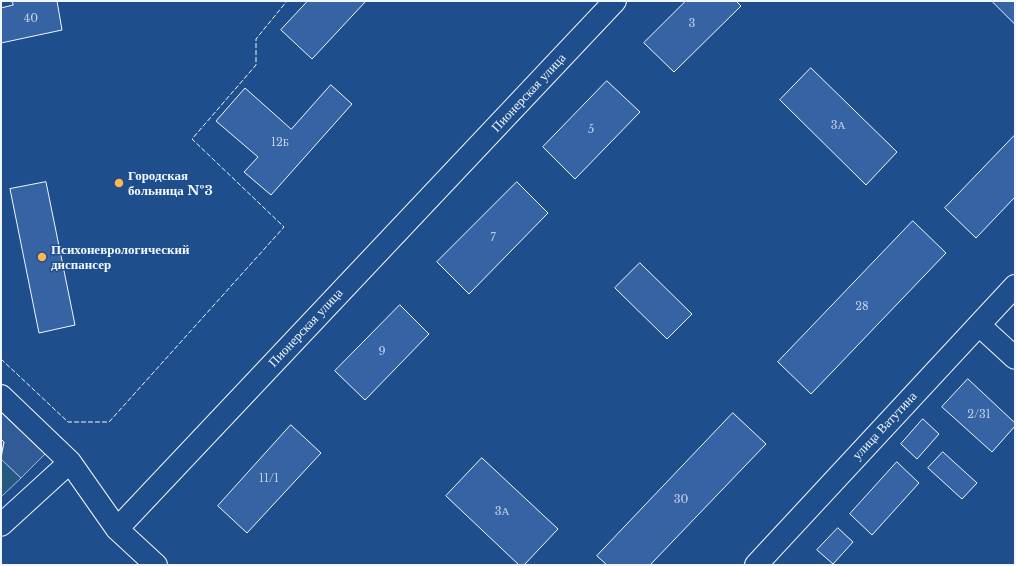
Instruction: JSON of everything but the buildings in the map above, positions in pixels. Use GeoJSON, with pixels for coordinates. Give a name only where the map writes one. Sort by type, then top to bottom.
{"type":"FeatureCollection","features":[{"type":"Feature","properties":{"kind":"street","name":"Пионерская улица"},"geometry":{"type":"LineString","coordinates":[[117,529],[615,1]]}},
{"type":"Feature","properties":{"kind":"street","name":"улица Ватутина"},"geometry":{"type":"LineString","coordinates":[[756,565],[1015,286]]}},
{"type":"Feature","properties":{"kind":"street"},"geometry":{"type":"LineString","coordinates":[[979,325],[1015,358]]}},
{"type":"Feature","properties":{"kind":"street"},"geometry":{"type":"LineString","coordinates":[[1,396],[70,462],[117,529],[156,565]]}},
{"type":"Feature","properties":{"kind":"street"},"geometry":{"type":"LineString","coordinates":[[1,525],[70,462]]}},
{"type":"Feature","properties":{"kind":"shaded area"},"geometry":{"type":"Polygon","coordinates":[[[1,412],[45,454],[21,478],[1,459],[4,442],[1,439],[1,412]]]}},
{"type":"Feature","properties":{"kind":"shaded area"},"geometry":{"type":"Polygon","coordinates":[[[1,459],[21,478],[1,497],[1,459]]]}},
{"type":"Feature","properties":{"kind":"fence"},"geometry":{"type":"LineString","coordinates":[[1,359],[68,422],[109,422],[284,227],[192,139],[256,65],[256,39],[287,1]]}},
{"type":"Feature","properties":{"kind":"place","name":"Городская больница №3"},"geometry":{"type":"Point","coordinates":[119,183]}},
{"type":"Feature","properties":{"kind":"place","name":"Психоневрологический диспансер"},"geometry":{"type":"Point","coordinates":[42,257]}}]}
